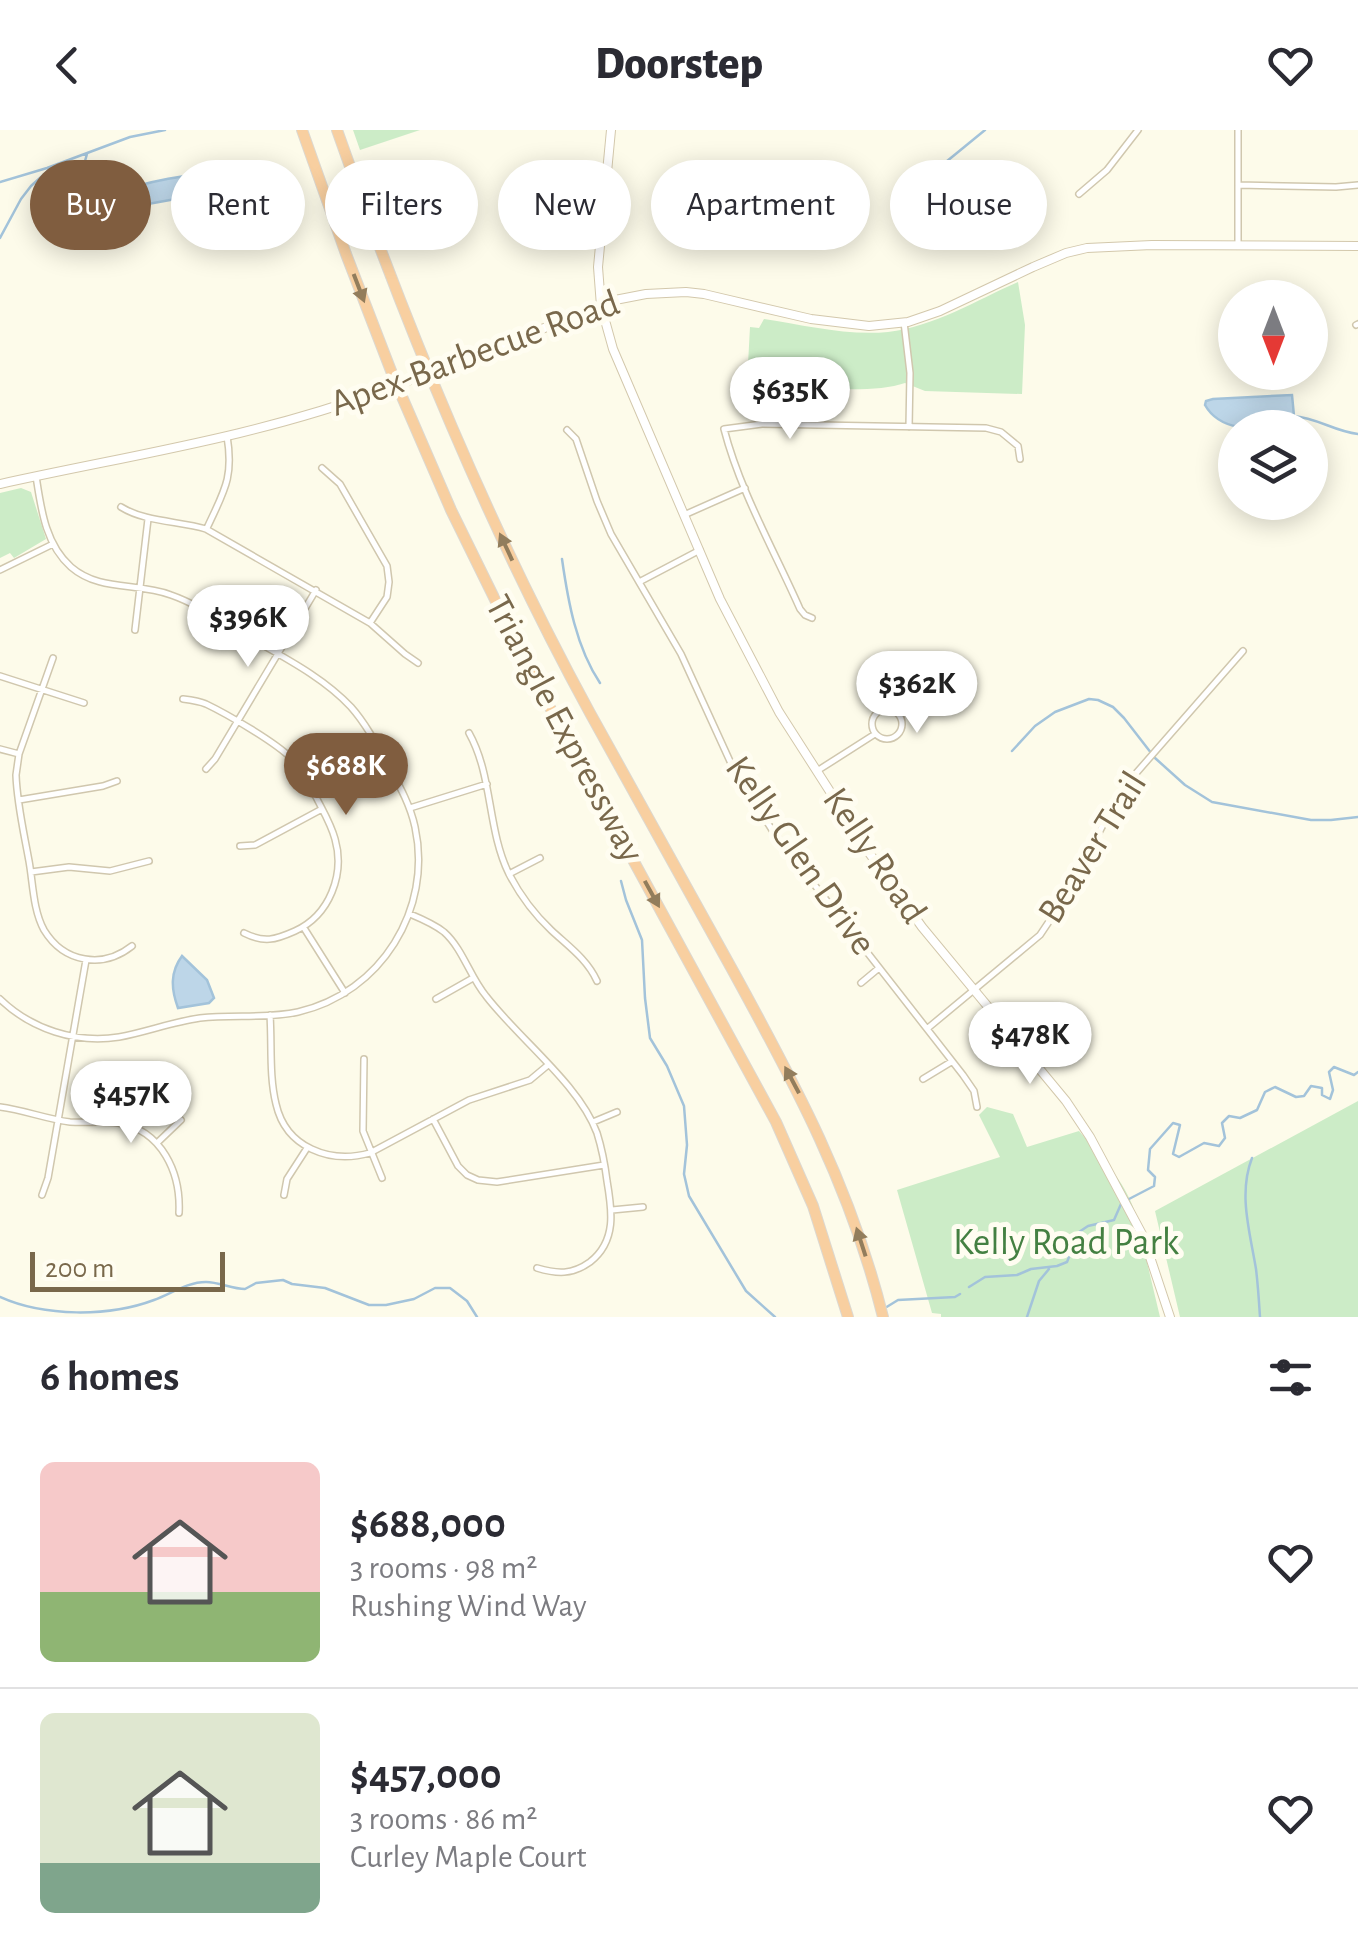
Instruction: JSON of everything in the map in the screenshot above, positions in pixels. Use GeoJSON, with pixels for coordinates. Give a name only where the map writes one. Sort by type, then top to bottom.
{"type":"FeatureCollection","features":[{"type":"Feature","properties":{"kind":"highway","name":"Triangle Expressway"},"geometry":{"type":"LineString","coordinates":[[302,130],[393,376],[481,574],[776,1122],[831,1257],[848,1317]]}},
{"type":"Feature","properties":{"kind":"highway","name":"Triangle Expressway"},"geometry":{"type":"LineString","coordinates":[[338,130],[423,360],[510,556],[583,700],[788,1071],[834,1168],[859,1233],[883,1317]]}},
{"type":"Feature","properties":{"kind":"street","name":"Kelly Road"},"geometry":{"type":"LineString","coordinates":[[611,130],[598,267],[601,306],[612,349],[720,600],[754,668],[890,883],[1066,1101],[1090,1137],[1143,1236],[1170,1317]]}},
{"type":"Feature","properties":{"kind":"street"},"geometry":{"type":"LineString","coordinates":[[1238,130],[1238,245]]}},
{"type":"Feature","properties":{"kind":"street"},"geometry":{"type":"LineString","coordinates":[[1078,194],[1107,170],[1135,131]]}},
{"type":"Feature","properties":{"kind":"street"},"geometry":{"type":"LineString","coordinates":[[1238,185],[1336,188],[1358,184]]}},
{"type":"Feature","properties":{"kind":"street","name":"Apex-Barbecue Road"},"geometry":{"type":"LineString","coordinates":[[0,484],[227,436],[329,408],[615,300],[646,294],[686,292],[869,326],[904,322],[940,311],[1032,267],[1086,248],[1358,246]]}},
{"type":"Feature","properties":{"kind":"street"},"geometry":{"type":"LineString","coordinates":[[904,322],[910,373],[909,427]]}},
{"type":"Feature","properties":{"kind":"street"},"geometry":{"type":"LineString","coordinates":[[812,618],[800,608],[745,488],[724,429],[762,424],[986,428],[1001,432],[1018,446],[1020,459]]}},
{"type":"Feature","properties":{"kind":"street","name":"Kelly Glen Drive"},"geometry":{"type":"LineString","coordinates":[[567,430],[576,439],[604,519],[681,654],[754,805],[974,1092],[977,1107]]}},
{"type":"Feature","properties":{"kind":"street"},"geometry":{"type":"LineString","coordinates":[[206,529],[229,477],[227,436]]}},
{"type":"Feature","properties":{"kind":"street"},"geometry":{"type":"LineString","coordinates":[[322,468],[340,484],[388,570],[387,597],[370,623]]}},
{"type":"Feature","properties":{"kind":"street"},"geometry":{"type":"LineString","coordinates":[[0,999],[40,1027],[72,1036],[110,1038],[193,1020],[298,1012],[346,993],[382,962],[410,914],[419,859],[410,808],[368,729],[349,705],[278,654],[191,604],[166,593],[106,585],[84,576],[52,544],[36,476]]}},
{"type":"Feature","properties":{"kind":"street"},"geometry":{"type":"LineString","coordinates":[[684,516],[745,488]]}},
{"type":"Feature","properties":{"kind":"street"},"geometry":{"type":"LineString","coordinates":[[120,507],[148,518],[206,529],[370,623],[418,663]]}},
{"type":"Feature","properties":{"kind":"street"},"geometry":{"type":"LineString","coordinates":[[136,630],[148,518]]}},
{"type":"Feature","properties":{"kind":"street"},"geometry":{"type":"LineString","coordinates":[[0,570],[52,544]]}},
{"type":"Feature","properties":{"kind":"street"},"geometry":{"type":"LineString","coordinates":[[640,581],[700,550]]}},
{"type":"Feature","properties":{"kind":"street"},"geometry":{"type":"LineString","coordinates":[[206,769],[316,590]]}},
{"type":"Feature","properties":{"kind":"street","name":"Beaver Trail"},"geometry":{"type":"LineString","coordinates":[[927,1029],[1040,935],[1123,791],[1243,650]]}},
{"type":"Feature","properties":{"kind":"street"},"geometry":{"type":"LineString","coordinates":[[53,658],[16,775],[37,912],[45,931],[59,947],[86,960],[110,959],[132,946]]}},
{"type":"Feature","properties":{"kind":"street"},"geometry":{"type":"LineString","coordinates":[[0,676],[84,704]]}},
{"type":"Feature","properties":{"kind":"street"},"geometry":{"type":"LineString","coordinates":[[183,699],[202,702],[288,755],[322,809],[337,844],[338,871],[327,902],[318,914],[303,927],[271,939],[258,940],[244,934]]}},
{"type":"Feature","properties":{"kind":"street"},"geometry":{"type":"LineString","coordinates":[[884,710],[898,715],[902,724],[896,736],[888,739],[875,734],[872,724],[876,715],[884,710]]}},
{"type":"Feature","properties":{"kind":"street"},"geometry":{"type":"LineString","coordinates":[[469,733],[477,748],[496,840],[509,874],[532,910],[588,964],[597,981]]}},
{"type":"Feature","properties":{"kind":"street"},"geometry":{"type":"LineString","coordinates":[[817,772],[875,734]]}},
{"type":"Feature","properties":{"kind":"street"},"geometry":{"type":"LineString","coordinates":[[0,749],[20,754]]}},
{"type":"Feature","properties":{"kind":"street"},"geometry":{"type":"LineString","coordinates":[[19,800],[117,781]]}},
{"type":"Feature","properties":{"kind":"street"},"geometry":{"type":"LineString","coordinates":[[410,808],[487,784]]}},
{"type":"Feature","properties":{"kind":"street"},"geometry":{"type":"LineString","coordinates":[[240,846],[255,845],[322,809]]}},
{"type":"Feature","properties":{"kind":"street"},"geometry":{"type":"LineString","coordinates":[[509,874],[540,858]]}},
{"type":"Feature","properties":{"kind":"street"},"geometry":{"type":"LineString","coordinates":[[31,872],[69,868],[110,870],[149,862]]}},
{"type":"Feature","properties":{"kind":"street"},"geometry":{"type":"LineString","coordinates":[[410,914],[446,935],[488,1000],[576,1096],[593,1122],[612,1210],[606,1242],[589,1262],[574,1270],[560,1274],[537,1268]]}},
{"type":"Feature","properties":{"kind":"street"},"geometry":{"type":"LineString","coordinates":[[303,927],[346,993]]}},
{"type":"Feature","properties":{"kind":"street"},"geometry":{"type":"LineString","coordinates":[[42,1195],[86,960]]}},
{"type":"Feature","properties":{"kind":"street"},"geometry":{"type":"LineString","coordinates":[[860,983],[879,968]]}},
{"type":"Feature","properties":{"kind":"street"},"geometry":{"type":"LineString","coordinates":[[436,1000],[473,978]]}},
{"type":"Feature","properties":{"kind":"street"},"geometry":{"type":"LineString","coordinates":[[270,1016],[276,1104],[284,1124],[307,1148],[334,1157],[370,1153],[469,1100],[530,1080],[548,1065]]}},
{"type":"Feature","properties":{"kind":"street"},"geometry":{"type":"LineString","coordinates":[[364,1059],[363,1124],[370,1153],[382,1178]]}},
{"type":"Feature","properties":{"kind":"street"},"geometry":{"type":"LineString","coordinates":[[923,1079],[951,1062]]}},
{"type":"Feature","properties":{"kind":"street"},"geometry":{"type":"LineString","coordinates":[[0,1106],[58,1120],[118,1123],[141,1131],[158,1143],[169,1161],[180,1196],[179,1213]]}},
{"type":"Feature","properties":{"kind":"street"},"geometry":{"type":"LineString","coordinates":[[593,1122],[617,1112]]}},
{"type":"Feature","properties":{"kind":"street"},"geometry":{"type":"LineString","coordinates":[[433,1118],[458,1166],[478,1180],[497,1182],[604,1165]]}},
{"type":"Feature","properties":{"kind":"street"},"geometry":{"type":"LineString","coordinates":[[158,1143],[181,1120]]}},
{"type":"Feature","properties":{"kind":"street"},"geometry":{"type":"LineString","coordinates":[[284,1194],[287,1178],[307,1148]]}},
{"type":"Feature","properties":{"kind":"street"},"geometry":{"type":"LineString","coordinates":[[612,1210],[643,1208]]}},
{"type":"Feature","properties":{"kind":"green space"},"geometry":{"type":"Polygon","coordinates":[[[353,130],[420,130],[360,150],[353,130]]]}},
{"type":"Feature","properties":{"kind":"green space"},"geometry":{"type":"Polygon","coordinates":[[[1018,282],[1025,325],[1022,394],[925,391],[905,383],[850,389],[747,383],[750,327],[759,328],[764,319],[841,331],[888,332],[938,319],[1018,282]]]}},
{"type":"Feature","properties":{"kind":"green space"},"geometry":{"type":"Polygon","coordinates":[[[21,488],[31,492],[46,539],[14,558],[10,553],[0,558],[0,493],[21,488]]]}},
{"type":"Feature","properties":{"kind":"green space"},"geometry":{"type":"Polygon","coordinates":[[[1358,1101],[1358,1317],[1180,1317],[1155,1211],[1358,1101]]]}},
{"type":"Feature","properties":{"kind":"green space","name":"Kelly Road Park"},"geometry":{"type":"Polygon","coordinates":[[[987,1107],[1013,1114],[1027,1147],[1079,1131],[1103,1159],[1125,1189],[1135,1212],[1160,1317],[941,1317],[932,1313],[897,1190],[1000,1157],[979,1115],[987,1107]]]}},
{"type":"Feature","properties":{"kind":"water"},"geometry":{"type":"Polygon","coordinates":[[[171,179],[171,200],[151,203],[151,183],[171,179]]]}},
{"type":"Feature","properties":{"kind":"water"},"geometry":{"type":"Polygon","coordinates":[[[1292,395],[1293,410],[1218,410],[1218,419],[1205,405],[1213,399],[1292,395]]]}},
{"type":"Feature","properties":{"kind":"water"},"geometry":{"type":"Polygon","coordinates":[[[182,956],[207,980],[214,998],[209,1003],[178,1008],[173,981],[182,956]]]}},
{"type":"Feature","properties":{"kind":"waterway"},"geometry":{"type":"LineString","coordinates":[[0,182],[130,137],[165,130]]}},
{"type":"Feature","properties":{"kind":"waterway"},"geometry":{"type":"LineString","coordinates":[[948,160],[985,130]]}},
{"type":"Feature","properties":{"kind":"waterway"},"geometry":{"type":"LineString","coordinates":[[85,160],[87,154]]}},
{"type":"Feature","properties":{"kind":"waterway"},"geometry":{"type":"LineString","coordinates":[[0,238],[30,187]]}},
{"type":"Feature","properties":{"kind":"waterway"},"geometry":{"type":"LineString","coordinates":[[1328,425],[1358,434]]}},
{"type":"Feature","properties":{"kind":"waterway"},"geometry":{"type":"LineString","coordinates":[[562,559],[579,639],[600,683]]}},
{"type":"Feature","properties":{"kind":"waterway"},"geometry":{"type":"LineString","coordinates":[[1012,751],[1035,726],[1055,712],[1089,699],[1098,700],[1113,707],[1155,758],[1185,785],[1212,802],[1311,820],[1358,817]]}},
{"type":"Feature","properties":{"kind":"waterway"},"geometry":{"type":"LineString","coordinates":[[621,881],[642,940],[650,1038],[684,1106],[684,1174],[689,1196],[746,1291],[775,1317]]}},
{"type":"Feature","properties":{"kind":"waterway"},"geometry":{"type":"LineString","coordinates":[[1129,1199],[1154,1186],[1155,1177],[1148,1170],[1150,1149],[1173,1123],[1180,1125],[1173,1154],[1179,1157],[1204,1143],[1219,1146],[1225,1138],[1222,1123],[1229,1116],[1240,1118],[1257,1110],[1265,1092],[1275,1087],[1296,1097],[1304,1096],[1311,1086],[1322,1088],[1322,1095],[1330,1099],[1333,1090],[1329,1072],[1334,1067],[1354,1075],[1358,1072]]}},
{"type":"Feature","properties":{"kind":"waterway"},"geometry":{"type":"LineString","coordinates":[[1252,1158],[1246,1199],[1260,1317]]}},
{"type":"Feature","properties":{"kind":"waterway"},"geometry":{"type":"LineString","coordinates":[[969,1287],[985,1277],[1017,1275],[1067,1262],[1079,1232],[1114,1220],[1121,1204]]}},
{"type":"Feature","properties":{"kind":"waterway"},"geometry":{"type":"LineString","coordinates":[[1027,1317],[1039,1281],[1049,1269]]}},
{"type":"Feature","properties":{"kind":"waterway"},"geometry":{"type":"LineString","coordinates":[[0,1297],[36,1308],[97,1312],[136,1306],[199,1283],[245,1289],[256,1283],[283,1280],[325,1288],[369,1305],[386,1305],[414,1299],[435,1288],[450,1288],[467,1301],[477,1317]]}},
{"type":"Feature","properties":{"kind":"waterway"},"geometry":{"type":"LineString","coordinates":[[885,1308],[898,1300],[960,1294]]}}]}
